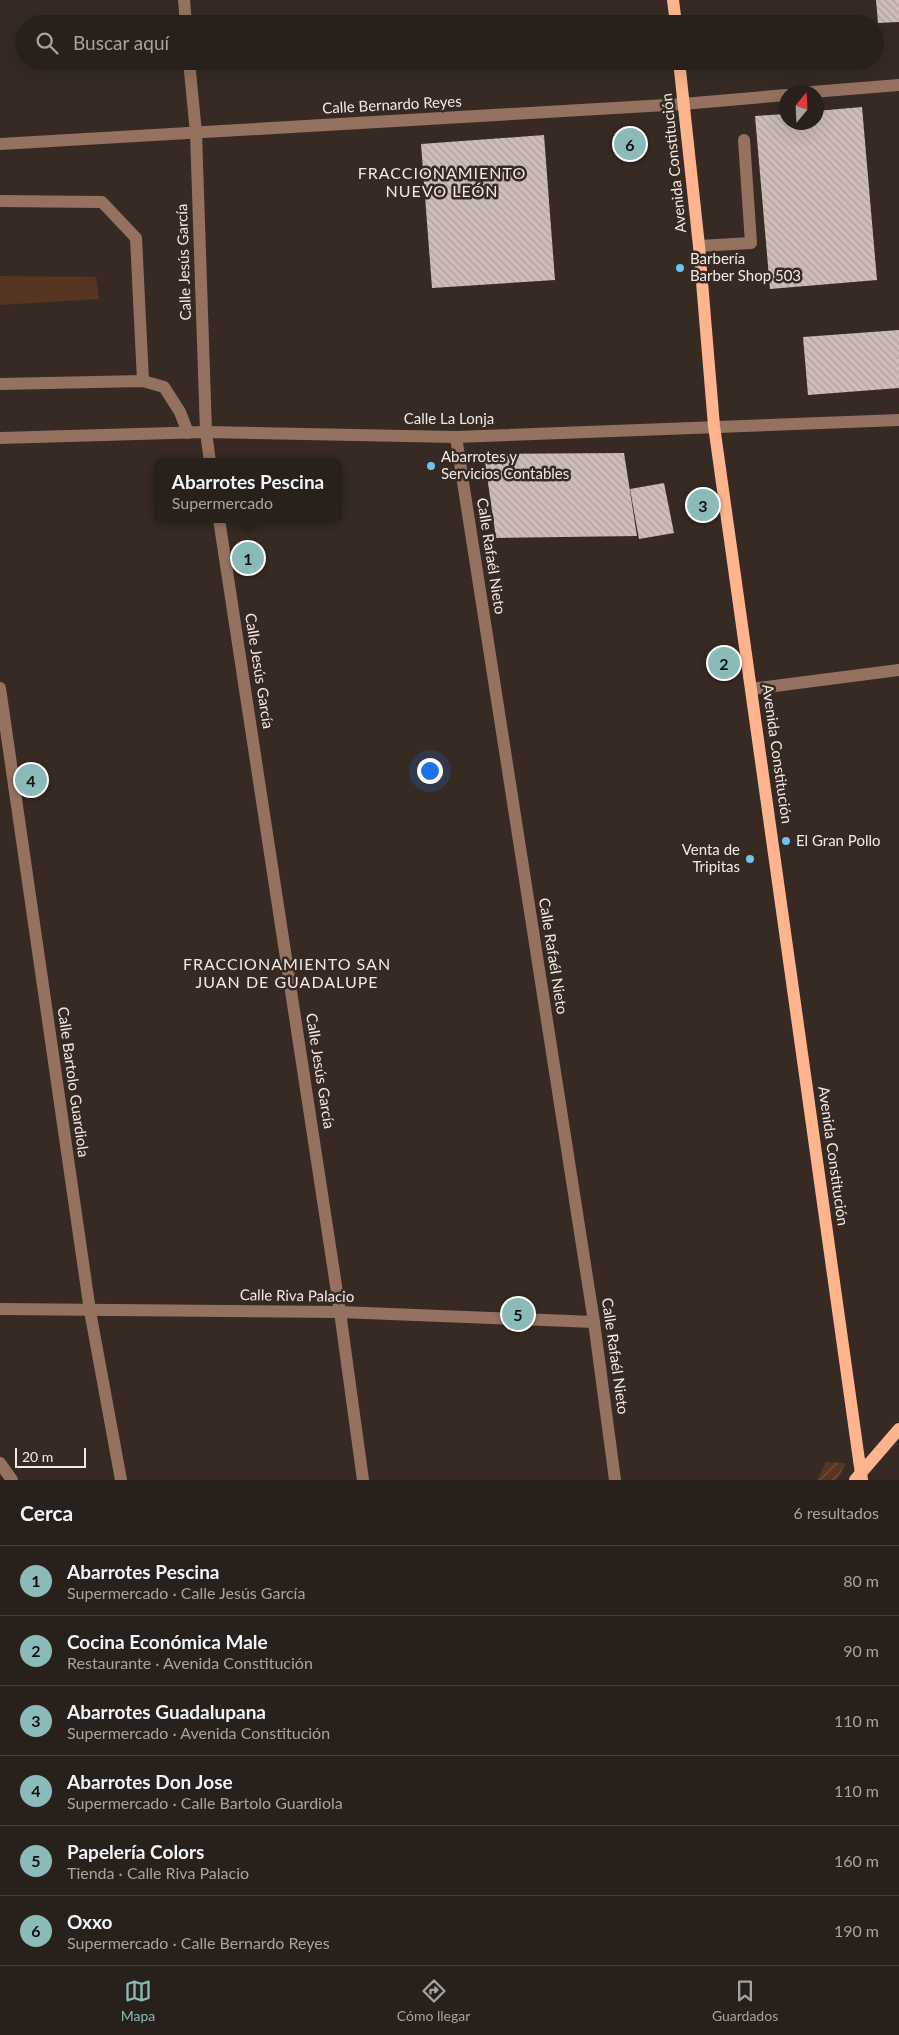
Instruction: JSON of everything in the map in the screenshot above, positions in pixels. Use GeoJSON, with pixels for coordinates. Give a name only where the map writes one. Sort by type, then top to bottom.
{"type":"FeatureCollection","features":[{"type":"Feature","properties":{"kind":"main road"},"geometry":{"type":"LineString","coordinates":[[673,0],[675,15]]}},
{"type":"Feature","properties":{"kind":"main road","name":"Avenida Constitución"},"geometry":{"type":"LineString","coordinates":[[680,70],[699,246],[714,426],[862,1480]]}},
{"type":"Feature","properties":{"kind":"main road"},"geometry":{"type":"LineString","coordinates":[[855,1480],[899,1429]]}},
{"type":"Feature","properties":{"kind":"street"},"geometry":{"type":"LineString","coordinates":[[184,0],[185,15]]}},
{"type":"Feature","properties":{"kind":"street","name":"Calle Jesús García"},"geometry":{"type":"LineString","coordinates":[[190,70],[196,132],[206,432],[209,458]]}},
{"type":"Feature","properties":{"kind":"street"},"geometry":{"type":"LineString","coordinates":[[824,91],[899,85]]}},
{"type":"Feature","properties":{"kind":"street","name":"Calle Bernardo Reyes"},"geometry":{"type":"LineString","coordinates":[[0,144],[683,104],[779,96]]}},
{"type":"Feature","properties":{"kind":"street"},"geometry":{"type":"LineString","coordinates":[[699,246],[751,243],[744,140]]}},
{"type":"Feature","properties":{"kind":"street"},"geometry":{"type":"LineString","coordinates":[[0,201],[102,202],[136,238],[143,381]]}},
{"type":"Feature","properties":{"kind":"street"},"geometry":{"type":"LineString","coordinates":[[0,384],[143,381],[164,387],[180,412],[188,432]]}},
{"type":"Feature","properties":{"kind":"street","name":"Calle La Lonja"},"geometry":{"type":"LineString","coordinates":[[0,438],[188,432],[456,437],[899,420]]}},
{"type":"Feature","properties":{"kind":"street","name":"Calle Rafaél Nieto"},"geometry":{"type":"LineString","coordinates":[[456,437],[594,1322],[615,1480]]}},
{"type":"Feature","properties":{"kind":"street","name":"Calle Jesús García"},"geometry":{"type":"LineString","coordinates":[[220,523],[340,1312],[363,1480]]}},
{"type":"Feature","properties":{"kind":"street"},"geometry":{"type":"LineString","coordinates":[[751,689],[899,670]]}},
{"type":"Feature","properties":{"kind":"street","name":"Calle Bartolo Guardiola"},"geometry":{"type":"LineString","coordinates":[[0,688],[90,1312],[122,1480]]}},
{"type":"Feature","properties":{"kind":"street","name":"Calle Riva Palacio"},"geometry":{"type":"LineString","coordinates":[[0,1309],[90,1312],[340,1312],[594,1322]]}},
{"type":"Feature","properties":{"kind":"street"},"geometry":{"type":"LineString","coordinates":[[0,1462],[12,1480]]}},
{"type":"Feature","properties":{"kind":"shaded area"},"geometry":{"type":"Polygon","coordinates":[[[0,276],[96,277],[99,299],[0,305],[0,276]]]}},
{"type":"Feature","properties":{"kind":"shaded area"},"geometry":{"type":"Polygon","coordinates":[[[826,1462],[846,1463],[837,1480],[817,1480],[826,1462]]]}},
{"type":"Feature","properties":{"kind":"building"},"geometry":{"type":"Polygon","coordinates":[[[876,0],[899,0],[899,22],[884,23],[884,15],[877,15],[876,0]]]}},
{"type":"Feature","properties":{"kind":"building"},"geometry":{"type":"Polygon","coordinates":[[[862,107],[877,280],[770,289],[755,116],[779,114],[779,130],[824,130],[824,110],[862,107]]]}},
{"type":"Feature","properties":{"kind":"building"},"geometry":{"type":"Polygon","coordinates":[[[544,135],[555,280],[432,288],[421,144],[544,135]]]}},
{"type":"Feature","properties":{"kind":"building"},"geometry":{"type":"Polygon","coordinates":[[[899,330],[899,388],[808,395],[803,337],[899,330]]]}},
{"type":"Feature","properties":{"kind":"building"},"geometry":{"type":"Polygon","coordinates":[[[624,453],[637,536],[496,538],[485,462],[491,454],[624,453]]]}},
{"type":"Feature","properties":{"kind":"building"},"geometry":{"type":"Polygon","coordinates":[[[664,483],[674,533],[639,539],[630,489],[664,483]]]}},
{"type":"Feature","properties":{"kind":"place","name":"Oxxo"},"geometry":{"type":"Point","coordinates":[630,144]}},
{"type":"Feature","properties":{"kind":"place","name":"Barbería Barber Shop 503"},"geometry":{"type":"Point","coordinates":[680,268]}},
{"type":"Feature","properties":{"kind":"place","name":"Abarrotes y Servicios Contables"},"geometry":{"type":"Point","coordinates":[431,466]}},
{"type":"Feature","properties":{"kind":"place","name":"Abarrotes Guadalupana"},"geometry":{"type":"Point","coordinates":[703,505]}},
{"type":"Feature","properties":{"kind":"place","name":"Abarrotes Pescina"},"geometry":{"type":"Point","coordinates":[248,558]}},
{"type":"Feature","properties":{"kind":"place","name":"Cocina Económica Male"},"geometry":{"type":"Point","coordinates":[724,663]}},
{"type":"Feature","properties":{"kind":"place","name":"Abarrotes Don Jose"},"geometry":{"type":"Point","coordinates":[31,780]}},
{"type":"Feature","properties":{"kind":"place","name":"El Gran Pollo"},"geometry":{"type":"Point","coordinates":[786,841]}},
{"type":"Feature","properties":{"kind":"place","name":"Venta de Tripitas"},"geometry":{"type":"Point","coordinates":[750,859]}},
{"type":"Feature","properties":{"kind":"place","name":"Papelería Colors"},"geometry":{"type":"Point","coordinates":[518,1314]}},
{"type":"Feature","properties":{"kind":"district","name":"FRACCIONAMIENTO NUEVO LEÓN"},"geometry":{"type":"Point","coordinates":[442,182]}},
{"type":"Feature","properties":{"kind":"district","name":"FRACCIONAMIENTO SAN JUAN DE GUADALUPE"},"geometry":{"type":"Point","coordinates":[287,973]}}]}
